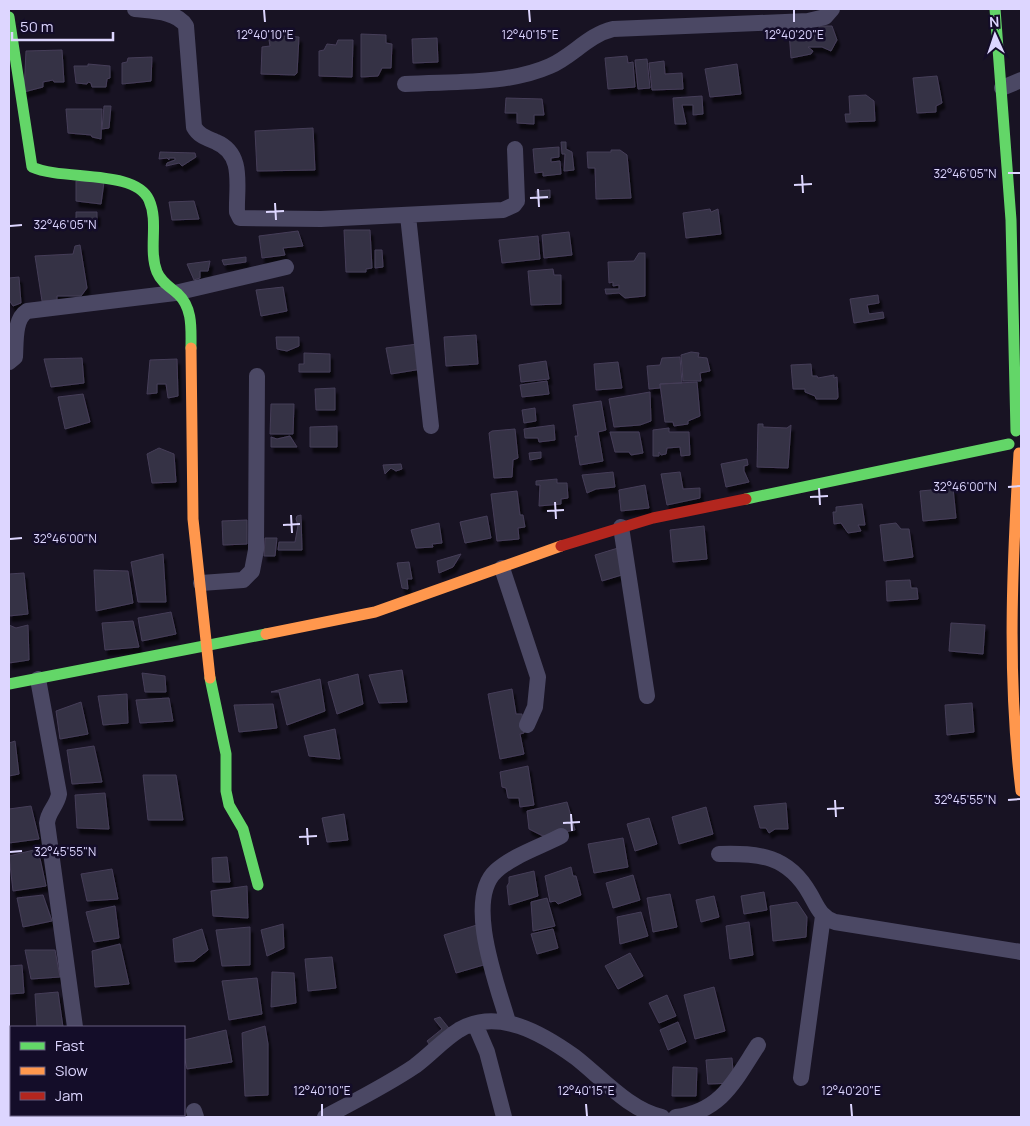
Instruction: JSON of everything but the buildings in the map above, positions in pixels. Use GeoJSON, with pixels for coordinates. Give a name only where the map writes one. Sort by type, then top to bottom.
{"type":"FeatureCollection","features":[{"type":"Feature","properties":{"kind":"street"},"geometry":{"type":"LineString","coordinates":[[135,9],[175,16],[182,19],[186,26],[194,127],[201,135],[223,145],[231,151],[236,161],[237,212],[240,218],[408,216],[476,213],[509,208],[514,205],[518,195],[515,149]]}},
{"type":"Feature","properties":{"kind":"street"},"geometry":{"type":"LineString","coordinates":[[405,84],[494,79],[539,71],[558,62],[600,34],[613,29],[808,21],[825,18],[832,9]]}},
{"type":"Feature","properties":{"kind":"street"},"geometry":{"type":"LineString","coordinates":[[995,9],[1002,88],[1014,174],[1016,362],[1019,431],[1010,436],[1009,444],[1015,452],[1020,453],[1011,617],[1011,667],[1021,791]]}},
{"type":"Feature","properties":{"kind":"street"},"geometry":{"type":"LineString","coordinates":[[9,17],[32,167],[59,175],[100,178],[132,184],[144,191],[149,201],[156,269],[162,281],[184,301],[191,326],[193,519],[206,646],[213,699],[226,754],[226,791],[229,805],[242,829],[258,885]]}},
{"type":"Feature","properties":{"kind":"street"},"geometry":{"type":"LineString","coordinates":[[1002,88],[1021,80]]}},
{"type":"Feature","properties":{"kind":"street"},"geometry":{"type":"LineString","coordinates":[[408,216],[431,426]]}},
{"type":"Feature","properties":{"kind":"street"},"geometry":{"type":"LineString","coordinates":[[9,362],[15,357],[17,325],[21,315],[27,311],[175,293],[286,267]]}},
{"type":"Feature","properties":{"kind":"street"},"geometry":{"type":"LineString","coordinates":[[201,583],[243,580],[252,571],[256,550],[256,376]]}},
{"type":"Feature","properties":{"kind":"street"},"geometry":{"type":"LineString","coordinates":[[9,684],[375,612],[589,536],[621,527],[771,492],[1009,444]]}},
{"type":"Feature","properties":{"kind":"street"},"geometry":{"type":"LineString","coordinates":[[621,527],[647,696]]}},
{"type":"Feature","properties":{"kind":"street"},"geometry":{"type":"LineString","coordinates":[[502,568],[538,677],[535,706],[527,725]]}},
{"type":"Feature","properties":{"kind":"street"},"geometry":{"type":"LineString","coordinates":[[38,679],[58,794],[58,802],[48,814],[47,823],[75,1026]]}},
{"type":"Feature","properties":{"kind":"street"},"geometry":{"type":"LineString","coordinates":[[508,1022],[485,937],[486,888],[497,870],[561,836]]}},
{"type":"Feature","properties":{"kind":"street"},"geometry":{"type":"LineString","coordinates":[[719,854],[746,853],[766,856],[780,862],[801,880],[823,916],[801,1078]]}},
{"type":"Feature","properties":{"kind":"street"},"geometry":{"type":"LineString","coordinates":[[823,916],[848,924],[1021,952]]}},
{"type":"Feature","properties":{"kind":"street"},"geometry":{"type":"LineString","coordinates":[[325,1117],[400,1076],[454,1034],[475,1024],[498,1020],[508,1022],[573,1056],[640,1110],[662,1117]]}},
{"type":"Feature","properties":{"kind":"street"},"geometry":{"type":"LineString","coordinates":[[475,1024],[487,1052],[504,1117]]}},
{"type":"Feature","properties":{"kind":"street"},"geometry":{"type":"LineString","coordinates":[[676,1117],[696,1112],[720,1100],[758,1045]]}},
{"type":"Feature","properties":{"kind":"traffic: fast"},"geometry":{"type":"LineString","coordinates":[[995,9],[1011,220],[1016,431]]}},
{"type":"Feature","properties":{"kind":"traffic: fast"},"geometry":{"type":"LineString","coordinates":[[9,17],[32,167],[61,174],[114,180],[141,190],[149,200],[152,208],[154,263],[163,282],[178,294],[189,312],[191,348]]}},
{"type":"Feature","properties":{"kind":"traffic: fast"},"geometry":{"type":"LineString","coordinates":[[746,499],[1009,444]]}},
{"type":"Feature","properties":{"kind":"traffic: fast"},"geometry":{"type":"LineString","coordinates":[[9,684],[266,634]]}},
{"type":"Feature","properties":{"kind":"traffic: fast"},"geometry":{"type":"LineString","coordinates":[[210,678],[226,754],[226,791],[229,805],[243,829],[258,885]]}},
{"type":"Feature","properties":{"kind":"traffic: slow"},"geometry":{"type":"LineString","coordinates":[[191,348],[193,519],[210,678]]}},
{"type":"Feature","properties":{"kind":"traffic: slow"},"geometry":{"type":"LineString","coordinates":[[1019,453],[1014,538],[1012,664],[1021,791]]}},
{"type":"Feature","properties":{"kind":"traffic: slow"},"geometry":{"type":"LineString","coordinates":[[266,634],[375,612],[561,546]]}},
{"type":"Feature","properties":{"kind":"traffic: jam"},"geometry":{"type":"LineString","coordinates":[[561,546],[653,518],[746,499]]}}]}
